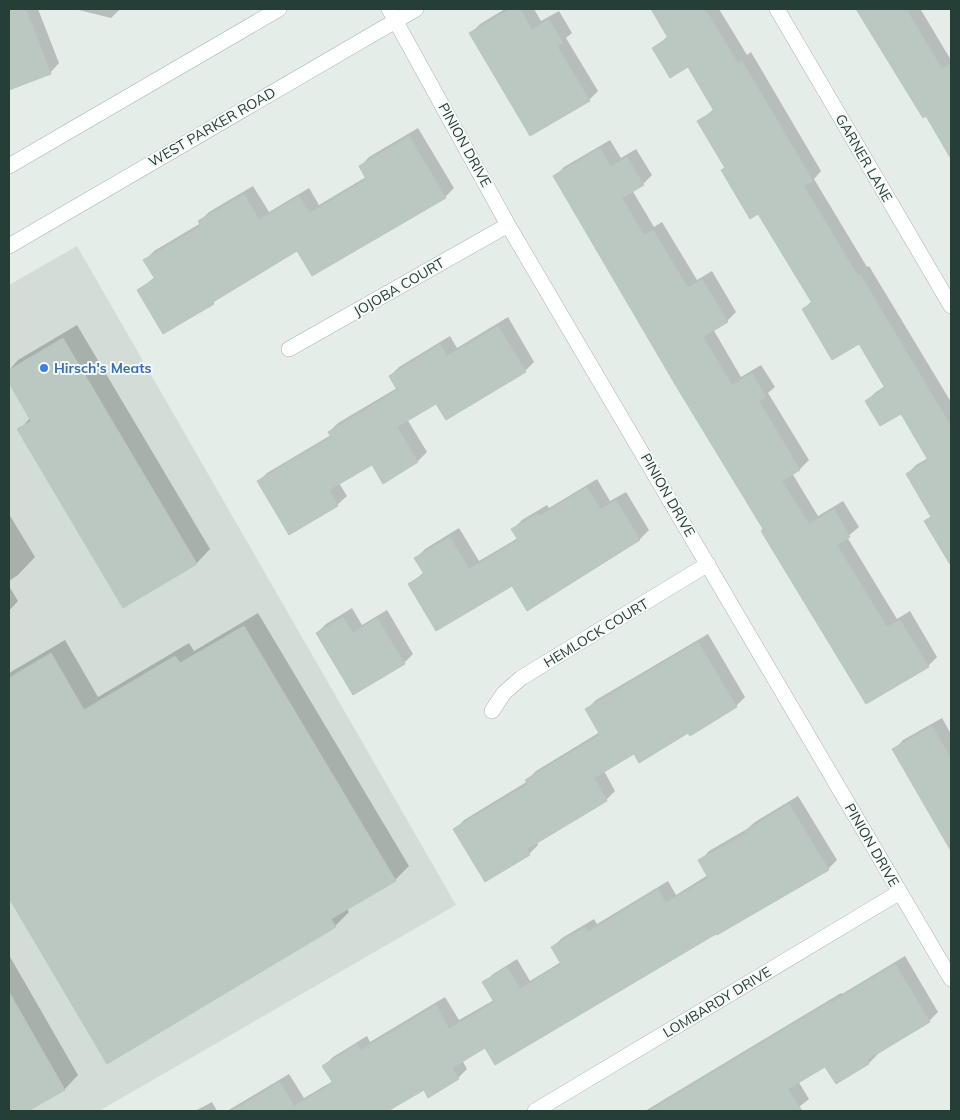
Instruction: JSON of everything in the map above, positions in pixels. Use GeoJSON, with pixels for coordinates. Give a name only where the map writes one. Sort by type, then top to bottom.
{"type":"FeatureCollection","features":[{"type":"Feature","properties":{"kind":"street"},"geometry":{"type":"LineString","coordinates":[[9,166],[279,9]]}},
{"type":"Feature","properties":{"kind":"street","name":"WEST PARKER ROAD"},"geometry":{"type":"LineString","coordinates":[[11,241],[393,14],[416,9]]}},
{"type":"Feature","properties":{"kind":"street","name":"GARNER LANE"},"geometry":{"type":"LineString","coordinates":[[776,9],[951,306]]}},
{"type":"Feature","properties":{"kind":"street","name":"PINION DRIVE"},"geometry":{"type":"LineString","coordinates":[[393,14],[508,225],[951,979]]}},
{"type":"Feature","properties":{"kind":"street","name":"JOJOBA COURT"},"geometry":{"type":"LineString","coordinates":[[289,349],[508,225]]}},
{"type":"Feature","properties":{"kind":"street","name":"HEMLOCK COURT"},"geometry":{"type":"LineString","coordinates":[[492,711],[504,693],[521,678],[708,564]]}},
{"type":"Feature","properties":{"kind":"street","name":"LOMBARDY DRIVE"},"geometry":{"type":"LineString","coordinates":[[535,1111],[900,892]]}},
{"type":"Feature","properties":{"kind":"shaded area"},"geometry":{"type":"Polygon","coordinates":[[[77,246],[456,905],[99,1111],[9,1111],[9,285],[77,246]]]}},
{"type":"Feature","properties":{"kind":"building"},"geometry":{"type":"Polygon","coordinates":[[[9,9],[26,9],[51,74],[9,90],[9,9]]]}},
{"type":"Feature","properties":{"kind":"building"},"geometry":{"type":"Polygon","coordinates":[[[510,9],[520,9],[532,30],[549,19],[563,43],[557,46],[590,101],[530,136],[469,33],[510,9]]]}},
{"type":"Feature","properties":{"kind":"building"},"geometry":{"type":"Polygon","coordinates":[[[651,9],[705,9],[738,63],[742,61],[813,181],[804,186],[858,276],[860,274],[951,426],[951,566],[924,521],[931,517],[906,474],[928,460],[901,414],[880,426],[865,401],[885,388],[859,344],[832,360],[802,309],[812,303],[758,214],[750,219],[721,170],[725,168],[697,121],[714,111],[688,67],[670,78],[652,48],[668,38],[651,9]]]}},
{"type":"Feature","properties":{"kind":"building"},"geometry":{"type":"Polygon","coordinates":[[[856,9],[906,9],[942,69],[951,63],[951,159],[926,116],[923,118],[856,9]]]}},
{"type":"Feature","properties":{"kind":"building"},"geometry":{"type":"Polygon","coordinates":[[[409,136],[446,198],[312,276],[297,251],[163,334],[137,290],[155,279],[143,260],[201,226],[198,221],[244,194],[259,220],[299,196],[310,213],[366,179],[359,166],[409,136]]]}},
{"type":"Feature","properties":{"kind":"building"},"geometry":{"type":"Polygon","coordinates":[[[600,148],[611,167],[627,157],[644,185],[622,198],[644,235],[653,230],[688,288],[702,279],[728,322],[703,337],[732,385],[752,373],[766,397],[759,401],[800,470],[782,481],[809,524],[834,509],[850,537],[837,545],[887,627],[900,620],[929,667],[866,704],[761,531],[763,529],[676,386],[553,176],[600,148]]]}},
{"type":"Feature","properties":{"kind":"building"},"geometry":{"type":"Polygon","coordinates":[[[498,326],[526,372],[446,420],[436,404],[397,427],[418,462],[383,484],[372,465],[329,490],[338,506],[289,535],[257,481],[331,437],[328,432],[397,390],[389,376],[440,344],[447,356],[498,326]]]}},
{"type":"Feature","properties":{"kind":"building"},"geometry":{"type":"Polygon","coordinates":[[[63,338],[197,564],[123,608],[17,429],[31,421],[9,383],[9,370],[63,338]]]}},
{"type":"Feature","properties":{"kind":"building"},"geometry":{"type":"Polygon","coordinates":[[[587,487],[600,509],[616,500],[640,540],[527,611],[512,586],[436,631],[408,584],[424,574],[414,558],[450,537],[469,569],[518,540],[511,529],[537,514],[539,516],[587,487]]]}},
{"type":"Feature","properties":{"kind":"building"},"geometry":{"type":"Polygon","coordinates":[[[343,617],[353,633],[377,618],[405,664],[353,695],[316,633],[343,617]]]}},
{"type":"Feature","properties":{"kind":"building"},"geometry":{"type":"Polygon","coordinates":[[[244,626],[396,881],[331,919],[336,927],[107,1064],[9,898],[9,678],[51,653],[84,710],[175,656],[180,663],[244,626]]]}},
{"type":"Feature","properties":{"kind":"building"},"geometry":{"type":"Polygon","coordinates":[[[698,642],[737,707],[690,736],[688,733],[639,763],[634,754],[594,778],[607,801],[527,849],[530,855],[485,882],[453,829],[528,784],[525,780],[600,735],[585,709],[698,642]]]}},
{"type":"Feature","properties":{"kind":"building"},"geometry":{"type":"Polygon","coordinates":[[[932,726],[951,758],[951,851],[892,749],[932,726]]]}},
{"type":"Feature","properties":{"kind":"building"},"geometry":{"type":"Polygon","coordinates":[[[789,804],[829,870],[716,934],[495,1065],[485,1048],[452,1068],[459,1079],[428,1098],[424,1090],[388,1111],[232,1111],[280,1082],[294,1106],[333,1083],[322,1066],[357,1044],[361,1050],[436,1005],[449,1029],[494,1002],[482,982],[507,967],[520,989],[561,964],[551,947],[585,927],[588,932],[658,889],[666,903],[708,878],[698,860],[746,833],[745,831],[789,804]]]}},
{"type":"Feature","properties":{"kind":"building"},"geometry":{"type":"Polygon","coordinates":[[[895,964],[930,1022],[867,1060],[869,1064],[836,1084],[825,1067],[788,1089],[802,1111],[649,1111],[831,1001],[895,964]]]}},
{"type":"Feature","properties":{"kind":"building"},"geometry":{"type":"Polygon","coordinates":[[[9,992],[65,1090],[28,1111],[9,1111],[9,992]]]}},
{"type":"Feature","properties":{"kind":"place","name":"Hirsch's Meats"},"geometry":{"type":"Point","coordinates":[44,368]}}]}
